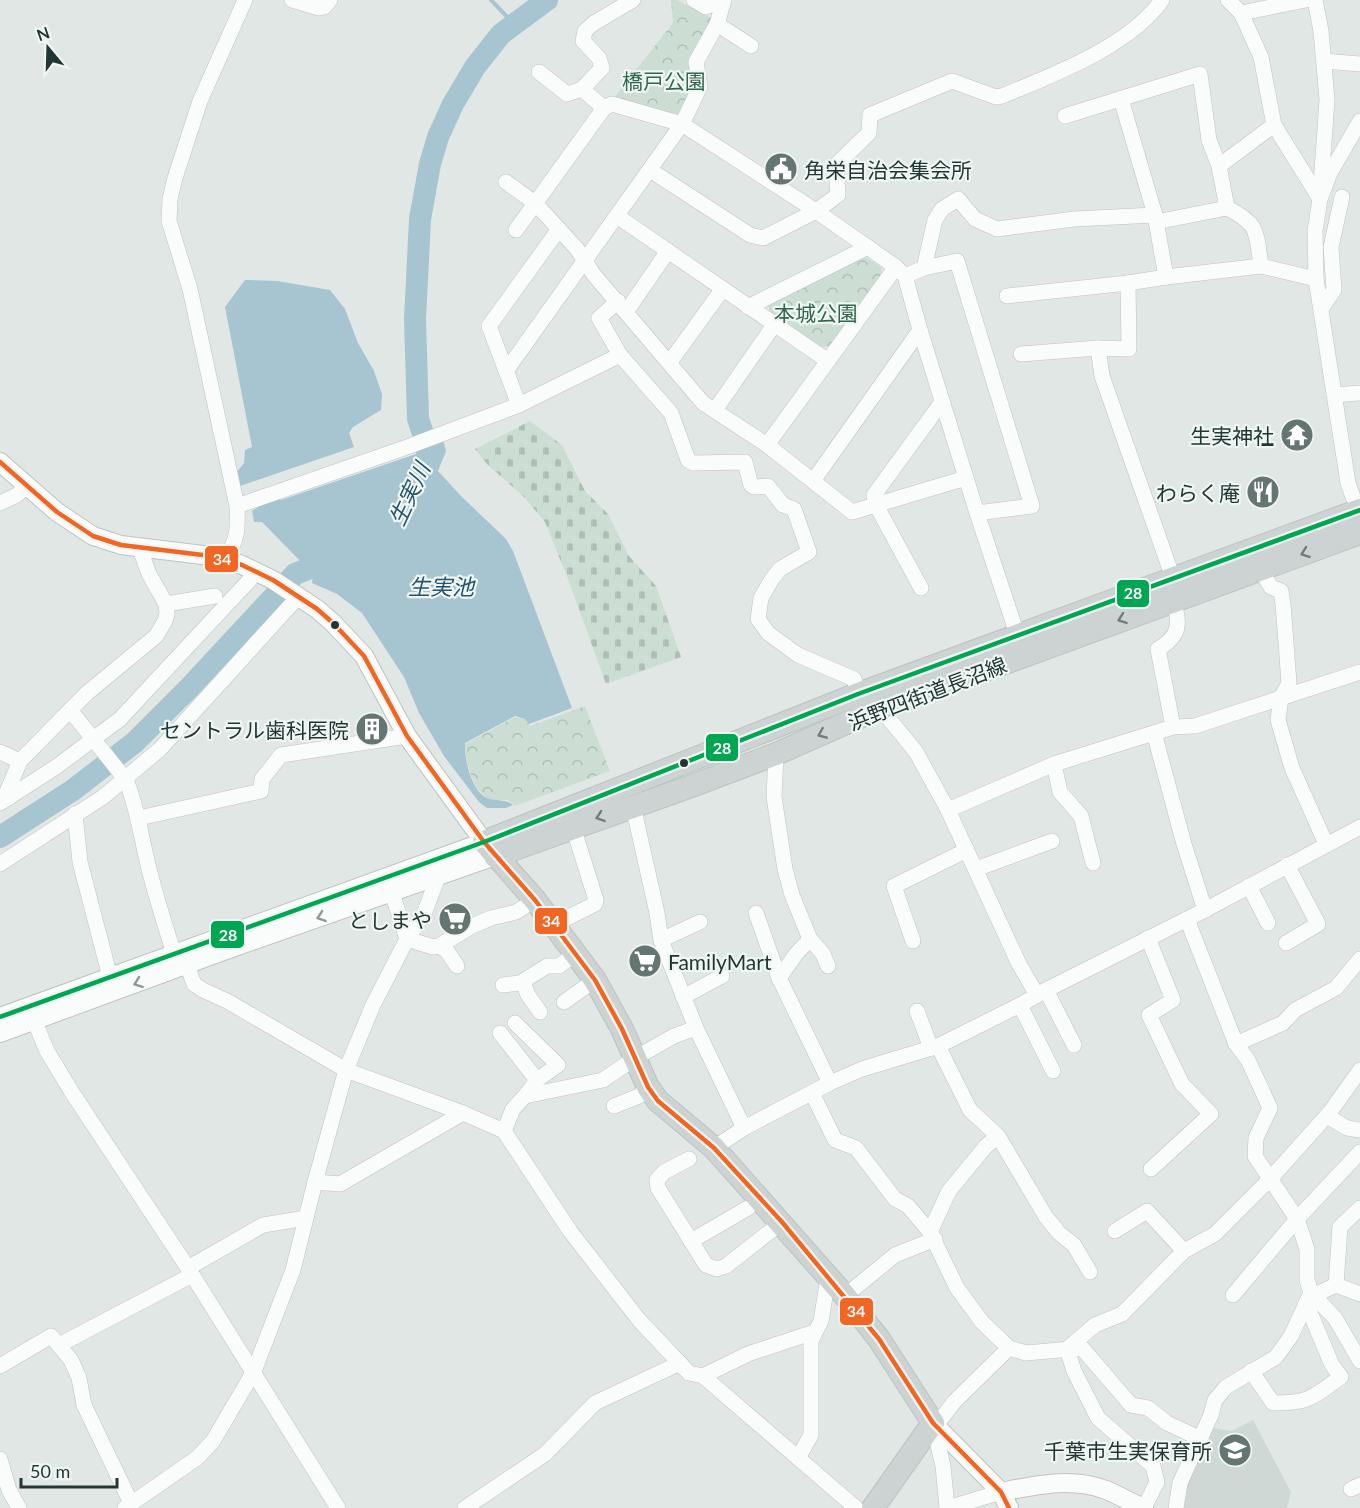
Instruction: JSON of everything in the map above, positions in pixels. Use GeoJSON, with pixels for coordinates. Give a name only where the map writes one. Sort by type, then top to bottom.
{"type":"FeatureCollection","features":[{"type":"Feature","properties":{"kind":"main road","name":"浜野四街道長沼線"},"geometry":{"type":"LineString","coordinates":[[490,849],[573,827],[776,754],[1173,578],[1360,509]]}},
{"type":"Feature","properties":{"kind":"main road","name":"浜野四街道長沼線"},"geometry":{"type":"LineString","coordinates":[[490,849],[858,694],[1173,601],[1360,533]]}},
{"type":"Feature","properties":{"kind":"main road"},"geometry":{"type":"LineString","coordinates":[[490,849],[535,900],[595,980],[622,1029],[648,1087],[658,1101],[714,1148],[782,1222],[879,1339],[933,1423],[873,1508]]}},
{"type":"Feature","properties":{"kind":"street"},"geometry":{"type":"LineString","coordinates":[[224,560],[238,532],[237,506],[190,288],[168,212],[175,178],[200,101],[245,0]]}},
{"type":"Feature","properties":{"kind":"street"},"geometry":{"type":"LineString","coordinates":[[292,0],[319,8],[324,7],[330,0]]}},
{"type":"Feature","properties":{"kind":"street"},"geometry":{"type":"LineString","coordinates":[[539,72],[567,94],[582,89],[602,68],[599,58],[583,41],[585,31],[594,23],[633,0]]}},
{"type":"Feature","properties":{"kind":"street"},"geometry":{"type":"LineString","coordinates":[[694,0],[706,7],[723,0]]}},
{"type":"Feature","properties":{"kind":"street"},"geometry":{"type":"LineString","coordinates":[[506,371],[682,124],[700,87],[696,62],[717,24],[723,0]]}},
{"type":"Feature","properties":{"kind":"street"},"geometry":{"type":"LineString","coordinates":[[650,170],[750,235],[763,237],[816,211],[838,195],[836,165],[869,133],[870,115],[952,81],[996,97],[1002,96],[1065,70],[1124,37],[1162,0]]}},
{"type":"Feature","properties":{"kind":"street"},"geometry":{"type":"LineString","coordinates":[[1228,0],[1241,14],[1262,57],[1274,125],[1320,199]]}},
{"type":"Feature","properties":{"kind":"street"},"geometry":{"type":"LineString","coordinates":[[1241,14],[1306,0]]}},
{"type":"Feature","properties":{"kind":"street"},"geometry":{"type":"LineString","coordinates":[[1315,0],[1322,31],[1327,100],[1320,199],[1315,231],[1316,279],[1348,483],[1360,509]]}},
{"type":"Feature","properties":{"kind":"street"},"geometry":{"type":"LineString","coordinates":[[717,24],[751,46]]}},
{"type":"Feature","properties":{"kind":"street"},"geometry":{"type":"LineString","coordinates":[[1324,61],[1360,64]]}},
{"type":"Feature","properties":{"kind":"street"},"geometry":{"type":"LineString","coordinates":[[1065,116],[1200,74],[1209,140],[1219,166],[1227,208]]}},
{"type":"Feature","properties":{"kind":"street"},"geometry":{"type":"LineString","coordinates":[[582,89],[604,108]]}},
{"type":"Feature","properties":{"kind":"street"},"geometry":{"type":"LineString","coordinates":[[1121,99],[1156,218],[1166,276]]}},
{"type":"Feature","properties":{"kind":"street"},"geometry":{"type":"LineString","coordinates":[[516,231],[604,108],[612,104],[682,124],[816,211],[901,271],[1021,645]]}},
{"type":"Feature","properties":{"kind":"street"},"geometry":{"type":"LineString","coordinates":[[1320,199],[1330,173],[1360,121]]}},
{"type":"Feature","properties":{"kind":"street"},"geometry":{"type":"LineString","coordinates":[[1219,166],[1274,125]]}},
{"type":"Feature","properties":{"kind":"street"},"geometry":{"type":"LineString","coordinates":[[506,182],[535,203],[577,249],[594,275],[703,403],[763,443],[852,512],[966,478]]}},
{"type":"Feature","properties":{"kind":"street"},"geometry":{"type":"LineString","coordinates":[[1321,309],[1334,290],[1332,247],[1342,197]]}},
{"type":"Feature","properties":{"kind":"street"},"geometry":{"type":"LineString","coordinates":[[924,268],[935,220],[942,209],[958,199],[975,219],[997,229],[1074,219],[1156,218],[1227,208],[1246,218],[1251,224],[1256,234],[1261,266]]}},
{"type":"Feature","properties":{"kind":"street"},"geometry":{"type":"LineString","coordinates":[[617,216],[828,361]]}},
{"type":"Feature","properties":{"kind":"street"},"geometry":{"type":"LineString","coordinates":[[519,405],[489,326],[559,229]]}},
{"type":"Feature","properties":{"kind":"street"},"geometry":{"type":"LineString","coordinates":[[748,307],[868,248]]}},
{"type":"Feature","properties":{"kind":"street"},"geometry":{"type":"LineString","coordinates":[[668,251],[622,307],[598,318],[620,355],[671,413],[688,460],[693,463],[745,462],[763,443],[901,271],[957,261],[1032,506],[977,513]]}},
{"type":"Feature","properties":{"kind":"street"},"geometry":{"type":"LineString","coordinates":[[1007,296],[1128,284],[1166,276],[1261,266],[1316,279]]}},
{"type":"Feature","properties":{"kind":"street"},"geometry":{"type":"LineString","coordinates":[[1021,354],[1098,348],[1129,349],[1128,284]]}},
{"type":"Feature","properties":{"kind":"street"},"geometry":{"type":"LineString","coordinates":[[670,362],[722,290]]}},
{"type":"Feature","properties":{"kind":"street"},"geometry":{"type":"LineString","coordinates":[[715,410],[774,325]]}},
{"type":"Feature","properties":{"kind":"street"},"geometry":{"type":"LineString","coordinates":[[813,481],[920,330]]}},
{"type":"Feature","properties":{"kind":"street"},"geometry":{"type":"LineString","coordinates":[[1098,348],[1102,376],[1173,578]]}},
{"type":"Feature","properties":{"kind":"street"},"geometry":{"type":"LineString","coordinates":[[237,506],[413,445],[519,405],[620,355]]}},
{"type":"Feature","properties":{"kind":"street"},"geometry":{"type":"LineString","coordinates":[[1334,395],[1360,393]]}},
{"type":"Feature","properties":{"kind":"street"},"geometry":{"type":"LineString","coordinates":[[921,588],[876,505],[874,495],[942,402]]}},
{"type":"Feature","properties":{"kind":"street"},"geometry":{"type":"LineString","coordinates":[[0,462],[57,512],[93,536],[121,545],[211,556],[224,560],[257,572],[333,622],[364,656],[407,735],[490,849]]}},
{"type":"Feature","properties":{"kind":"street"},"geometry":{"type":"LineString","coordinates":[[745,462],[751,485],[754,487],[768,486],[783,505],[794,509],[809,552],[780,569],[766,588],[758,610],[761,626],[798,655],[854,679],[858,694]]}},
{"type":"Feature","properties":{"kind":"street"},"geometry":{"type":"LineString","coordinates":[[0,503],[17,495],[26,486]]}},
{"type":"Feature","properties":{"kind":"street"},"geometry":{"type":"LineString","coordinates":[[4,801],[20,760],[70,710],[156,636],[165,621],[167,614],[165,604],[153,583],[139,546]]}},
{"type":"Feature","properties":{"kind":"street"},"geometry":{"type":"LineString","coordinates":[[1260,569],[1271,586],[1281,591],[1289,683],[1281,698],[1278,720],[1292,768],[1326,844]]}},
{"type":"Feature","properties":{"kind":"street"},"geometry":{"type":"LineString","coordinates":[[4,801],[56,767],[120,719],[257,572]]}},
{"type":"Feature","properties":{"kind":"street"},"geometry":{"type":"LineString","coordinates":[[165,604],[215,596]]}},
{"type":"Feature","properties":{"kind":"street"},"geometry":{"type":"LineString","coordinates":[[0,864],[126,780],[160,749],[298,597]]}},
{"type":"Feature","properties":{"kind":"street"},"geometry":{"type":"LineString","coordinates":[[1173,601],[1179,615],[1178,627],[1170,642],[1158,649],[1173,727]]}},
{"type":"Feature","properties":{"kind":"street"},"geometry":{"type":"LineString","coordinates":[[948,810],[1054,764],[1173,727],[1195,726],[1360,672]]}},
{"type":"Feature","properties":{"kind":"street"},"geometry":{"type":"LineString","coordinates":[[881,709],[916,752],[948,810],[1019,964],[1042,992],[1074,1045]]}},
{"type":"Feature","properties":{"kind":"street"},"geometry":{"type":"LineString","coordinates":[[70,710],[126,780],[139,818],[146,856],[180,959],[194,984],[346,1070],[463,1113],[504,1131],[570,1231],[639,1320],[689,1373],[703,1376],[856,1508]]}},
{"type":"Feature","properties":{"kind":"street"},"geometry":{"type":"LineString","coordinates":[[1154,733],[1184,844],[1205,910]]}},
{"type":"Feature","properties":{"kind":"street"},"geometry":{"type":"LineString","coordinates":[[139,818],[261,791],[262,779],[281,755],[407,735]]}},
{"type":"Feature","properties":{"kind":"street"},"geometry":{"type":"LineString","coordinates":[[0,752],[20,760]]}},
{"type":"Feature","properties":{"kind":"street"},"geometry":{"type":"LineString","coordinates":[[776,754],[774,797],[792,895],[810,939],[828,966]]}},
{"type":"Feature","properties":{"kind":"street"},"geometry":{"type":"LineString","coordinates":[[1054,764],[1060,792],[1081,816],[1093,863]]}},
{"type":"Feature","properties":{"kind":"street"},"geometry":{"type":"LineString","coordinates":[[633,806],[661,940],[696,1028],[744,1128]]}},
{"type":"Feature","properties":{"kind":"street"},"geometry":{"type":"LineString","coordinates":[[75,814],[80,862],[110,977]]}},
{"type":"Feature","properties":{"kind":"street"},"geometry":{"type":"LineString","coordinates":[[553,925],[595,904],[596,900],[573,827]]}},
{"type":"Feature","properties":{"kind":"street"},"geometry":{"type":"LineString","coordinates":[[714,1148],[744,1128],[830,1083],[862,1070],[935,1047],[1020,1005],[1360,827]]}},
{"type":"Feature","properties":{"kind":"street"},"geometry":{"type":"LineString","coordinates":[[976,869],[1052,841]]}},
{"type":"Feature","properties":{"kind":"street"},"geometry":{"type":"LineString","coordinates":[[0,1017],[110,977],[180,959],[392,893],[438,877],[490,849]]}},
{"type":"Feature","properties":{"kind":"street"},"geometry":{"type":"LineString","coordinates":[[0,1033],[180,959],[490,849]]}},
{"type":"Feature","properties":{"kind":"street"},"geometry":{"type":"LineString","coordinates":[[913,941],[894,886],[967,850]]}},
{"type":"Feature","properties":{"kind":"street"},"geometry":{"type":"LineString","coordinates":[[1286,943],[1318,924],[1287,865]]}},
{"type":"Feature","properties":{"kind":"street"},"geometry":{"type":"LineString","coordinates":[[0,1366],[51,1336],[71,1360],[80,1378],[84,1405],[128,1506],[197,1458],[213,1441],[254,1371],[293,1270],[346,1070],[374,1005],[407,939],[424,914],[438,877]]}},
{"type":"Feature","properties":{"kind":"street"},"geometry":{"type":"LineString","coordinates":[[1249,885],[1268,923]]}},
{"type":"Feature","properties":{"kind":"street"},"geometry":{"type":"LineString","coordinates":[[392,893],[407,939]]}},
{"type":"Feature","properties":{"kind":"street"},"geometry":{"type":"LineString","coordinates":[[407,939],[433,947],[439,946],[472,926],[491,918],[516,912],[535,900]]}},
{"type":"Feature","properties":{"kind":"street"},"geometry":{"type":"LineString","coordinates":[[756,913],[779,978],[830,1083]]}},
{"type":"Feature","properties":{"kind":"street"},"geometry":{"type":"LineString","coordinates":[[1186,919],[1236,1044],[1248,1060],[1270,1108],[1256,1138],[1254,1156],[1297,1219],[1307,1250],[1308,1298],[1332,1365],[1341,1377],[1307,1401],[1273,1403],[1251,1371]]}},
{"type":"Feature","properties":{"kind":"street"},"geometry":{"type":"LineString","coordinates":[[661,940],[700,922]]}},
{"type":"Feature","properties":{"kind":"street"},"geometry":{"type":"LineString","coordinates":[[1148,938],[1173,1000],[1149,1015],[1182,1084],[1211,1114],[1151,1169]]}},
{"type":"Feature","properties":{"kind":"street"},"geometry":{"type":"LineString","coordinates":[[779,978],[810,939]]}},
{"type":"Feature","properties":{"kind":"street"},"geometry":{"type":"LineString","coordinates":[[439,946],[447,951],[457,966]]}},
{"type":"Feature","properties":{"kind":"street"},"geometry":{"type":"LineString","coordinates":[[503,985],[523,982],[547,966],[559,966],[576,953]]}},
{"type":"Feature","properties":{"kind":"street"},"geometry":{"type":"LineString","coordinates":[[1236,1044],[1283,1023],[1295,1010],[1336,988],[1360,958]]}},
{"type":"Feature","properties":{"kind":"street"},"geometry":{"type":"LineString","coordinates":[[683,997],[722,976]]}},
{"type":"Feature","properties":{"kind":"street"},"geometry":{"type":"LineString","coordinates":[[564,1002],[595,980]]}},
{"type":"Feature","properties":{"kind":"street"},"geometry":{"type":"LineString","coordinates":[[523,982],[528,995],[540,1012]]}},
{"type":"Feature","properties":{"kind":"street"},"geometry":{"type":"LineString","coordinates":[[1020,1005],[1053,1071]]}},
{"type":"Feature","properties":{"kind":"street"},"geometry":{"type":"LineString","coordinates":[[917,1011],[970,1110],[998,1137],[1046,1217],[1059,1233],[1074,1245],[1090,1272]]}},
{"type":"Feature","properties":{"kind":"street"},"geometry":{"type":"LineString","coordinates":[[34,1020],[47,1051],[73,1094],[190,1271],[338,1508]]}},
{"type":"Feature","properties":{"kind":"street"},"geometry":{"type":"LineString","coordinates":[[504,1131],[513,1109],[537,1080],[558,1065],[515,1023]]}},
{"type":"Feature","properties":{"kind":"street"},"geometry":{"type":"LineString","coordinates":[[525,1096],[603,1080],[635,1058],[674,1036],[696,1028]]}},
{"type":"Feature","properties":{"kind":"street"},"geometry":{"type":"LineString","coordinates":[[500,1033],[537,1080]]}},
{"type":"Feature","properties":{"kind":"street"},"geometry":{"type":"LineString","coordinates":[[1067,1349],[1095,1324],[1122,1314],[1184,1251],[1215,1234],[1271,1178],[1327,1116],[1360,1070]]}},
{"type":"Feature","properties":{"kind":"street"},"geometry":{"type":"LineString","coordinates":[[614,1106],[639,1096],[648,1087]]}},
{"type":"Feature","properties":{"kind":"street"},"geometry":{"type":"LineString","coordinates":[[812,1093],[835,1140],[856,1148],[896,1198],[908,1206],[932,1235],[957,1288],[982,1322],[1009,1348],[1026,1353],[1082,1348],[1131,1405],[1148,1408],[1167,1423],[1201,1439]]}},
{"type":"Feature","properties":{"kind":"street"},"geometry":{"type":"LineString","coordinates":[[315,1182],[340,1184],[463,1113]]}},
{"type":"Feature","properties":{"kind":"street"},"geometry":{"type":"LineString","coordinates":[[1327,1116],[1347,1128],[1360,1130]]}},
{"type":"Feature","properties":{"kind":"street"},"geometry":{"type":"LineString","coordinates":[[845,1296],[895,1255],[932,1235],[949,1191],[986,1146],[998,1137]]}},
{"type":"Feature","properties":{"kind":"street"},"geometry":{"type":"LineString","coordinates":[[1233,1295],[1297,1219],[1360,1152]]}},
{"type":"Feature","properties":{"kind":"street"},"geometry":{"type":"LineString","coordinates":[[689,1159],[664,1172],[657,1180],[658,1188],[706,1265],[717,1269],[726,1266],[782,1222]]}},
{"type":"Feature","properties":{"kind":"street"},"geometry":{"type":"LineString","coordinates":[[691,1241],[748,1208]]}},
{"type":"Feature","properties":{"kind":"street"},"geometry":{"type":"LineString","coordinates":[[1336,1285],[1341,1227],[1360,1208]]}},
{"type":"Feature","properties":{"kind":"street"},"geometry":{"type":"LineString","coordinates":[[1115,1231],[1147,1211],[1184,1251]]}},
{"type":"Feature","properties":{"kind":"street"},"geometry":{"type":"LineString","coordinates":[[59,1346],[190,1271],[263,1225],[306,1218]]}},
{"type":"Feature","properties":{"kind":"street"},"geometry":{"type":"LineString","coordinates":[[798,1458],[811,1435],[811,1341],[821,1321],[828,1278]]}},
{"type":"Feature","properties":{"kind":"street"},"geometry":{"type":"LineString","coordinates":[[1176,1508],[1180,1483],[1201,1439],[1215,1400],[1226,1387],[1276,1357],[1291,1336],[1308,1298],[1336,1285],[1360,1294]]}},
{"type":"Feature","properties":{"kind":"street"},"geometry":{"type":"LineString","coordinates":[[1308,1298],[1335,1318],[1360,1362]]}},
{"type":"Feature","properties":{"kind":"street"},"geometry":{"type":"LineString","coordinates":[[703,1376],[748,1354],[814,1332]]}},
{"type":"Feature","properties":{"kind":"street"},"geometry":{"type":"LineString","coordinates":[[933,1423],[941,1419],[954,1402],[1009,1348]]}},
{"type":"Feature","properties":{"kind":"street"},"geometry":{"type":"LineString","coordinates":[[933,1423],[943,1466],[947,1508],[1005,1500],[1045,1483],[1077,1482],[1106,1490],[1136,1507],[1157,1482],[1153,1466],[1098,1418],[1074,1371],[1067,1349]]}},
{"type":"Feature","properties":{"kind":"street"},"geometry":{"type":"LineString","coordinates":[[465,1508],[545,1454],[595,1403],[680,1363]]}},
{"type":"Feature","properties":{"kind":"street"},"geometry":{"type":"LineString","coordinates":[[933,1423],[1005,1500]]}},
{"type":"Feature","properties":{"kind":"street"},"geometry":{"type":"LineString","coordinates":[[0,1459],[9,1490],[18,1508]]}},
{"type":"Feature","properties":{"kind":"shaded area","name":"千葉市生実保育所"},"geometry":{"type":"Polygon","coordinates":[[[1253,1420],[1291,1492],[1287,1508],[1180,1508],[1182,1488],[1212,1428],[1232,1431],[1253,1420]]]}},
{"type":"Feature","properties":{"kind":"green space","name":"橋戸公園"},"geometry":{"type":"Polygon","coordinates":[[[671,0],[677,0],[713,19],[695,84],[679,115],[614,98],[673,23],[671,0]]]}},
{"type":"Feature","properties":{"kind":"green space","name":"本城公園"},"geometry":{"type":"Polygon","coordinates":[[[860,258],[868,258],[881,267],[882,273],[829,346],[818,348],[770,317],[768,303],[860,258]]]}},
{"type":"Feature","properties":{"kind":"green space"},"geometry":{"type":"Polygon","coordinates":[[[530,421],[562,445],[585,491],[608,514],[629,556],[656,586],[681,657],[606,684],[545,522],[524,497],[487,464],[475,449],[530,421]]]}},
{"type":"Feature","properties":{"kind":"green space"},"geometry":{"type":"Polygon","coordinates":[[[585,706],[610,771],[515,806],[508,800],[491,799],[480,792],[470,772],[465,744],[515,717],[525,719],[530,726],[585,706]]]}},
{"type":"Feature","properties":{"kind":"water"},"geometry":{"type":"Polygon","coordinates":[[[245,280],[277,281],[330,290],[345,309],[358,343],[374,371],[382,394],[381,410],[353,427],[349,433],[354,447],[240,486],[237,472],[244,463],[245,450],[252,447],[225,307],[245,280]]]}},
{"type":"Feature","properties":{"kind":"water","name":"生実池"},"geometry":{"type":"Polygon","coordinates":[[[442,436],[446,451],[438,471],[506,539],[513,551],[572,708],[529,724],[525,719],[515,716],[465,743],[467,765],[476,787],[485,797],[507,801],[513,805],[506,808],[487,808],[479,802],[444,756],[419,713],[404,677],[362,613],[337,594],[312,583],[313,574],[262,522],[254,522],[252,511],[276,498],[281,500],[416,454],[417,445],[442,436]]]}},
{"type":"Feature","properties":{"kind":"waterway"},"geometry":{"type":"LineString","coordinates":[[491,0],[514,24]]}},
{"type":"Feature","properties":{"kind":"waterway","name":"生実川"},"geometry":{"type":"LineString","coordinates":[[425,460],[429,451],[418,419],[415,319],[420,219],[430,164],[438,137],[453,104],[475,67],[501,34],[547,0]]}},
{"type":"Feature","properties":{"kind":"waterway","name":"生実川"},"geometry":{"type":"LineString","coordinates":[[0,837],[73,790],[135,742],[189,688],[295,574],[334,558]]}},
{"type":"Feature","properties":{"kind":"transit line","name":"34"},"geometry":{"type":"LineString","coordinates":[[0,462],[57,512],[93,536],[121,545],[211,556],[242,565],[273,580],[317,609],[333,623],[364,656],[407,736],[484,842],[535,900],[595,980],[622,1029],[648,1087],[658,1101],[714,1148],[782,1222],[879,1339],[933,1423],[1001,1492],[1009,1508]]}},
{"type":"Feature","properties":{"kind":"transit line","name":"28"},"geometry":{"type":"LineString","coordinates":[[0,1017],[484,842],[858,694],[1360,510]]}},
{"type":"Feature","properties":{"kind":"place","name":"角栄自治会集会所"},"geometry":{"type":"Point","coordinates":[781,169]}},
{"type":"Feature","properties":{"kind":"place","name":"生実神社"},"geometry":{"type":"Point","coordinates":[1297,435]}},
{"type":"Feature","properties":{"kind":"place","name":"わらく庵"},"geometry":{"type":"Point","coordinates":[1263,492]}},
{"type":"Feature","properties":{"kind":"place","name":"セントラル歯科医院"},"geometry":{"type":"Point","coordinates":[372,729]}},
{"type":"Feature","properties":{"kind":"place","name":"としまや"},"geometry":{"type":"Point","coordinates":[455,919]}},
{"type":"Feature","properties":{"kind":"place","name":"FamilyMart"},"geometry":{"type":"Point","coordinates":[645,961]}},
{"type":"Feature","properties":{"kind":"place","name":"千葉市生実保育所"},"geometry":{"type":"Point","coordinates":[1235,1450]}}]}
